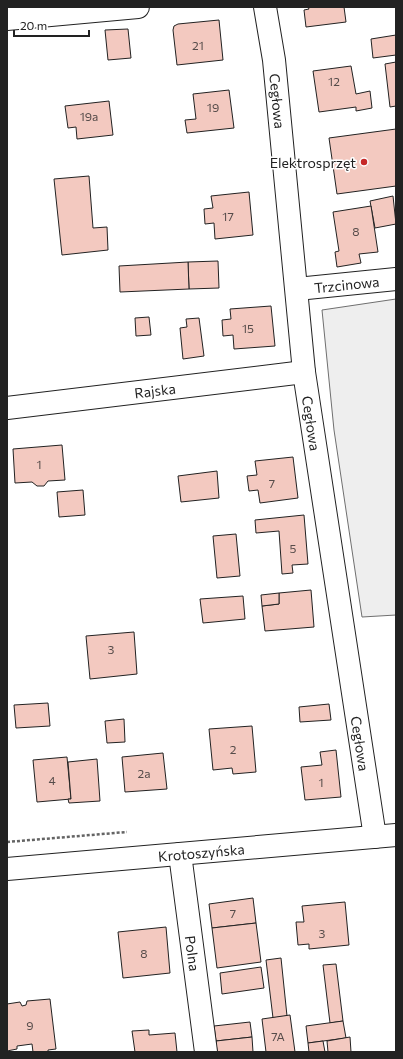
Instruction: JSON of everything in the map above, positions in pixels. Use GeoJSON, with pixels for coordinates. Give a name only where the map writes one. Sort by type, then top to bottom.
{"type":"FeatureCollection","features":[{"type":"Feature","properties":{"kind":"street"},"geometry":{"type":"LineString","coordinates":[[7,19],[138,7]]}},
{"type":"Feature","properties":{"kind":"street","name":"Cegłowa"},"geometry":{"type":"LineString","coordinates":[[265,7],[274,60],[304,372],[386,836]]}},
{"type":"Feature","properties":{"kind":"street","name":"Trzcinowa"},"geometry":{"type":"LineString","coordinates":[[296,289],[396,278]]}},
{"type":"Feature","properties":{"kind":"street","name":"Rajska"},"geometry":{"type":"LineString","coordinates":[[7,408],[304,372]]}},
{"type":"Feature","properties":{"kind":"street","name":"Krotoszyńska"},"geometry":{"type":"LineString","coordinates":[[7,869],[386,836]]}},
{"type":"Feature","properties":{"kind":"street","name":"Polna"},"geometry":{"type":"LineString","coordinates":[[180,854],[206,1052]]}},
{"type":"Feature","properties":{"kind":"shaded area"},"geometry":{"type":"Polygon","coordinates":[[[396,299],[396,615],[362,617],[334,430],[322,310],[396,299]]]}},
{"type":"Feature","properties":{"kind":"building"},"geometry":{"type":"Polygon","coordinates":[[[308,7],[344,7],[346,22],[306,27],[304,10],[309,9],[308,7]]]}},
{"type":"Feature","properties":{"kind":"building"},"geometry":{"type":"Polygon","coordinates":[[[219,20],[223,60],[177,65],[173,30],[174,26],[178,24],[219,20]]]}},
{"type":"Feature","properties":{"kind":"building"},"geometry":{"type":"Polygon","coordinates":[[[128,29],[131,58],[108,60],[105,30],[128,29]]]}},
{"type":"Feature","properties":{"kind":"building"},"geometry":{"type":"Polygon","coordinates":[[[396,35],[396,55],[373,58],[371,39],[396,35]]]}},
{"type":"Feature","properties":{"kind":"building"},"geometry":{"type":"Polygon","coordinates":[[[396,62],[396,106],[390,107],[385,64],[396,62]]]}},
{"type":"Feature","properties":{"kind":"building"},"geometry":{"type":"Polygon","coordinates":[[[351,66],[356,94],[370,91],[372,108],[356,111],[356,107],[319,112],[313,71],[351,66]]]}},
{"type":"Feature","properties":{"kind":"building"},"geometry":{"type":"Polygon","coordinates":[[[229,90],[234,128],[187,133],[185,120],[196,119],[193,94],[229,90]]]}},
{"type":"Feature","properties":{"kind":"building"},"geometry":{"type":"Polygon","coordinates":[[[109,101],[113,135],[77,139],[76,127],[68,128],[65,106],[109,101]]]}},
{"type":"Feature","properties":{"kind":"building","name":"Elektrosprzęt"},"geometry":{"type":"Polygon","coordinates":[[[396,129],[396,186],[337,194],[329,138],[396,129]]]}},
{"type":"Feature","properties":{"kind":"building"},"geometry":{"type":"Polygon","coordinates":[[[89,176],[93,228],[107,227],[108,250],[62,255],[54,179],[89,176]]]}},
{"type":"Feature","properties":{"kind":"building"},"geometry":{"type":"Polygon","coordinates":[[[249,192],[253,235],[215,239],[214,223],[205,224],[204,209],[213,208],[211,196],[249,192]]]}},
{"type":"Feature","properties":{"kind":"building"},"geometry":{"type":"Polygon","coordinates":[[[393,196],[396,224],[375,228],[370,201],[393,196]]]}},
{"type":"Feature","properties":{"kind":"building"},"geometry":{"type":"Polygon","coordinates":[[[371,206],[378,252],[359,254],[361,263],[337,267],[335,252],[339,251],[333,212],[371,206]]]}},
{"type":"Feature","properties":{"kind":"building"},"geometry":{"type":"Polygon","coordinates":[[[218,261],[219,288],[189,289],[188,262],[218,261]]]}},
{"type":"Feature","properties":{"kind":"building"},"geometry":{"type":"Polygon","coordinates":[[[188,262],[189,289],[120,292],[119,266],[188,262]]]}},
{"type":"Feature","properties":{"kind":"building"},"geometry":{"type":"Polygon","coordinates":[[[271,306],[275,346],[234,349],[233,335],[223,336],[222,320],[231,319],[230,309],[271,306]]]}},
{"type":"Feature","properties":{"kind":"building"},"geometry":{"type":"Polygon","coordinates":[[[149,317],[151,335],[136,336],[135,318],[149,317]]]}},
{"type":"Feature","properties":{"kind":"building"},"geometry":{"type":"Polygon","coordinates":[[[199,318],[204,356],[183,359],[180,328],[187,327],[186,319],[199,318]]]}},
{"type":"Feature","properties":{"kind":"building"},"geometry":{"type":"Polygon","coordinates":[[[62,445],[65,480],[48,481],[44,486],[37,486],[32,482],[15,483],[13,449],[62,445]]]}},
{"type":"Feature","properties":{"kind":"building"},"geometry":{"type":"Polygon","coordinates":[[[293,457],[298,498],[260,503],[258,490],[249,491],[247,476],[257,475],[255,461],[293,457]]]}},
{"type":"Feature","properties":{"kind":"building"},"geometry":{"type":"Polygon","coordinates":[[[217,471],[219,498],[181,502],[178,476],[217,471]]]}},
{"type":"Feature","properties":{"kind":"building"},"geometry":{"type":"Polygon","coordinates":[[[83,490],[85,515],[59,517],[57,492],[83,490]]]}},
{"type":"Feature","properties":{"kind":"building"},"geometry":{"type":"Polygon","coordinates":[[[304,515],[308,564],[292,565],[293,573],[282,574],[279,531],[256,533],[255,520],[304,515]]]}},
{"type":"Feature","properties":{"kind":"building"},"geometry":{"type":"Polygon","coordinates":[[[236,534],[240,576],[217,578],[213,536],[236,534]]]}},
{"type":"Feature","properties":{"kind":"building"},"geometry":{"type":"Polygon","coordinates":[[[311,590],[314,627],[265,631],[262,606],[279,604],[279,593],[311,590]]]}},
{"type":"Feature","properties":{"kind":"building"},"geometry":{"type":"Polygon","coordinates":[[[279,593],[279,604],[262,606],[261,595],[279,593]]]}},
{"type":"Feature","properties":{"kind":"building"},"geometry":{"type":"Polygon","coordinates":[[[243,596],[245,619],[203,623],[200,599],[243,596]]]}},
{"type":"Feature","properties":{"kind":"building"},"geometry":{"type":"Polygon","coordinates":[[[134,632],[137,674],[90,679],[86,636],[134,632]]]}},
{"type":"Feature","properties":{"kind":"building"},"geometry":{"type":"Polygon","coordinates":[[[48,703],[50,726],[16,728],[14,705],[48,703]]]}},
{"type":"Feature","properties":{"kind":"building"},"geometry":{"type":"Polygon","coordinates":[[[329,704],[331,720],[300,722],[299,707],[329,704]]]}},
{"type":"Feature","properties":{"kind":"building"},"geometry":{"type":"Polygon","coordinates":[[[124,719],[125,742],[107,743],[105,721],[124,719]]]}},
{"type":"Feature","properties":{"kind":"building"},"geometry":{"type":"Polygon","coordinates":[[[252,726],[256,772],[233,774],[232,768],[213,770],[209,729],[252,726]]]}},
{"type":"Feature","properties":{"kind":"building"},"geometry":{"type":"Polygon","coordinates":[[[336,750],[341,797],[305,800],[301,767],[322,765],[320,752],[336,750]]]}},
{"type":"Feature","properties":{"kind":"building"},"geometry":{"type":"Polygon","coordinates":[[[163,753],[167,789],[125,792],[122,757],[163,753]]]}},
{"type":"Feature","properties":{"kind":"building"},"geometry":{"type":"Polygon","coordinates":[[[67,757],[71,799],[37,802],[33,760],[67,757]]]}},
{"type":"Feature","properties":{"kind":"building"},"geometry":{"type":"Polygon","coordinates":[[[97,759],[100,801],[69,803],[68,799],[71,799],[68,762],[97,759]]]}},
{"type":"Feature","properties":{"kind":"building"},"geometry":{"type":"Polygon","coordinates":[[[253,898],[256,923],[212,928],[209,904],[253,898]]]}},
{"type":"Feature","properties":{"kind":"building"},"geometry":{"type":"Polygon","coordinates":[[[345,902],[349,945],[309,949],[309,944],[298,945],[296,922],[304,922],[302,906],[345,902]]]}},
{"type":"Feature","properties":{"kind":"building"},"geometry":{"type":"Polygon","coordinates":[[[256,923],[261,962],[217,968],[212,928],[256,923]]]}},
{"type":"Feature","properties":{"kind":"building"},"geometry":{"type":"Polygon","coordinates":[[[166,927],[170,973],[123,978],[118,932],[166,927]]]}},
{"type":"Feature","properties":{"kind":"building"},"geometry":{"type":"Polygon","coordinates":[[[281,958],[287,1016],[273,1018],[266,960],[281,958]]]}},
{"type":"Feature","properties":{"kind":"building"},"geometry":{"type":"Polygon","coordinates":[[[336,964],[343,1021],[330,1023],[323,965],[336,964]]]}},
{"type":"Feature","properties":{"kind":"building"},"geometry":{"type":"Polygon","coordinates":[[[261,967],[264,988],[222,994],[220,973],[261,967]]]}},
{"type":"Feature","properties":{"kind":"building"},"geometry":{"type":"Polygon","coordinates":[[[50,999],[56,1049],[48,1050],[48,1052],[33,1052],[32,1044],[17,1046],[17,1049],[7,1051],[7,1004],[20,1002],[22,1006],[26,1005],[27,1001],[50,999]]]}},
{"type":"Feature","properties":{"kind":"building"},"geometry":{"type":"Polygon","coordinates":[[[290,1015],[295,1052],[266,1052],[262,1019],[290,1015]]]}},
{"type":"Feature","properties":{"kind":"building"},"geometry":{"type":"Polygon","coordinates":[[[343,1021],[346,1038],[308,1043],[306,1026],[343,1021]]]}},
{"type":"Feature","properties":{"kind":"building"},"geometry":{"type":"Polygon","coordinates":[[[250,1022],[252,1037],[216,1041],[214,1026],[250,1022]]]}},
{"type":"Feature","properties":{"kind":"building"},"geometry":{"type":"Polygon","coordinates":[[[149,1030],[149,1035],[175,1033],[177,1052],[135,1052],[132,1031],[149,1030]]]}},
{"type":"Feature","properties":{"kind":"building"},"geometry":{"type":"Polygon","coordinates":[[[252,1037],[253,1052],[217,1052],[216,1041],[252,1037]]]}},
{"type":"Feature","properties":{"kind":"building"},"geometry":{"type":"Polygon","coordinates":[[[350,1037],[351,1052],[328,1052],[327,1041],[350,1037]]]}},
{"type":"Feature","properties":{"kind":"building"},"geometry":{"type":"Polygon","coordinates":[[[323,1041],[325,1052],[309,1052],[308,1043],[323,1041]]]}},
{"type":"Feature","properties":{"kind":"place","name":"Elektrosprzęt"},"geometry":{"type":"Point","coordinates":[364,162]}}]}
